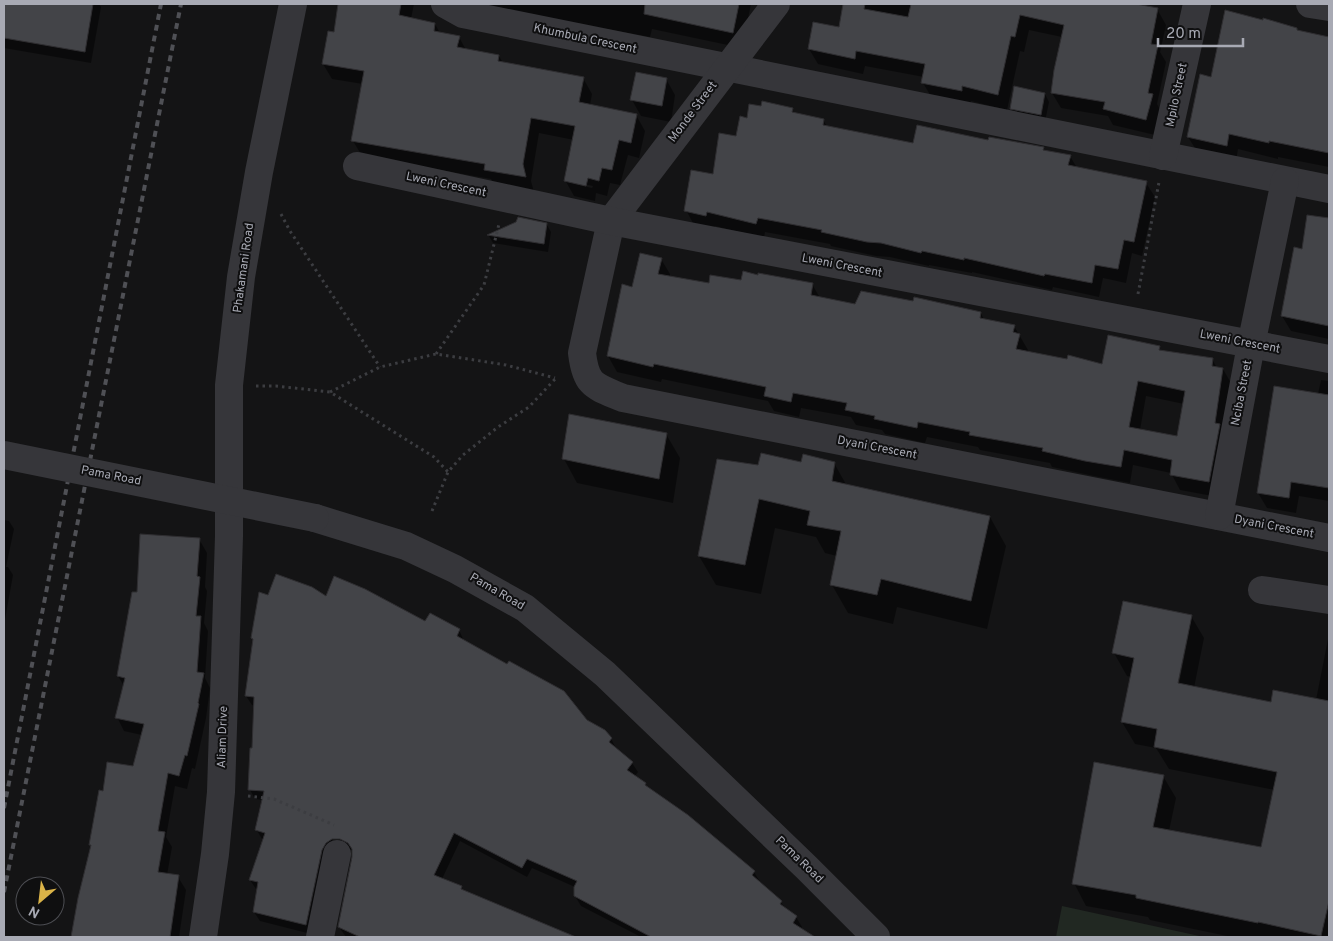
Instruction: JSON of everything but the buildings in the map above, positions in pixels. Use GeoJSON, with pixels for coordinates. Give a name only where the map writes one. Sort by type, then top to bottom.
{"type":"FeatureCollection","features":[{"type":"Feature","properties":{"kind":"street","name":"Phakamani Road"},"geometry":{"type":"LineString","coordinates":[[229,536],[230,386],[241,277],[259,172],[293,4]]}},
{"type":"Feature","properties":{"kind":"street","name":"Khumbula Crescent"},"geometry":{"type":"LineString","coordinates":[[445,4],[463,14],[727,68]]}},
{"type":"Feature","properties":{"kind":"street","name":"Monde Street"},"geometry":{"type":"LineString","coordinates":[[611,221],[776,4]]}},
{"type":"Feature","properties":{"kind":"street","name":"Mpilo Street"},"geometry":{"type":"LineString","coordinates":[[1164,156],[1197,4]]}},
{"type":"Feature","properties":{"kind":"street"},"geometry":{"type":"LineString","coordinates":[[1310,4],[1329,8]]}},
{"type":"Feature","properties":{"kind":"street"},"geometry":{"type":"LineString","coordinates":[[727,68],[1329,189]]}},
{"type":"Feature","properties":{"kind":"street","name":"Lweni Crescent"},"geometry":{"type":"LineString","coordinates":[[357,166],[611,221],[1329,359]]}},
{"type":"Feature","properties":{"kind":"street","name":"Nciba Street"},"geometry":{"type":"LineString","coordinates":[[1219,516],[1251,345],[1285,181]]}},
{"type":"Feature","properties":{"kind":"street"},"geometry":{"type":"LineString","coordinates":[[584,372],[582,353],[611,221]]}},
{"type":"Feature","properties":{"kind":"street","name":"Dyani Crescent"},"geometry":{"type":"LineString","coordinates":[[584,372],[595,386],[623,398],[1329,538]]}},
{"type":"Feature","properties":{"kind":"street","name":"Pama Road"},"geometry":{"type":"LineString","coordinates":[[4,455],[315,518],[406,546],[455,569],[525,608],[605,674],[876,937]]}},
{"type":"Feature","properties":{"kind":"street","name":"Aliam Drive"},"geometry":{"type":"LineString","coordinates":[[203,937],[208,912],[221,792],[229,536]]}},
{"type":"Feature","properties":{"kind":"street"},"geometry":{"type":"LineString","coordinates":[[1262,590],[1329,600]]}},
{"type":"Feature","properties":{"kind":"street"},"geometry":{"type":"LineString","coordinates":[[320,937],[337,854]]}},
{"type":"Feature","properties":{"kind":"path"},"geometry":{"type":"LineString","coordinates":[[1132,322],[1164,156]]}},
{"type":"Feature","properties":{"kind":"path"},"geometry":{"type":"LineString","coordinates":[[436,354],[484,285],[505,198]]}},
{"type":"Feature","properties":{"kind":"path"},"geometry":{"type":"LineString","coordinates":[[281,214],[290,231],[380,367]]}},
{"type":"Feature","properties":{"kind":"path"},"geometry":{"type":"LineString","coordinates":[[330,392],[380,367],[436,354],[506,365],[555,378],[584,372]]}},
{"type":"Feature","properties":{"kind":"path"},"geometry":{"type":"LineString","coordinates":[[432,511],[448,472],[463,455],[498,427],[529,407],[555,378]]}},
{"type":"Feature","properties":{"kind":"path"},"geometry":{"type":"LineString","coordinates":[[253,386],[276,386],[330,392],[434,457],[448,472]]}},
{"type":"Feature","properties":{"kind":"path"},"geometry":{"type":"LineString","coordinates":[[242,795],[274,799],[345,830],[337,854]]}},
{"type":"Feature","properties":{"kind":"shaded area"},"geometry":{"type":"Polygon","coordinates":[[[1062,906],[1204,937],[1056,937],[1062,906]]]}},
{"type":"Feature","properties":{"kind":"railway"},"geometry":{"type":"LineString","coordinates":[[4,808],[161,4]]}},
{"type":"Feature","properties":{"kind":"railway"},"geometry":{"type":"LineString","coordinates":[[4,892],[181,4]]}}]}
